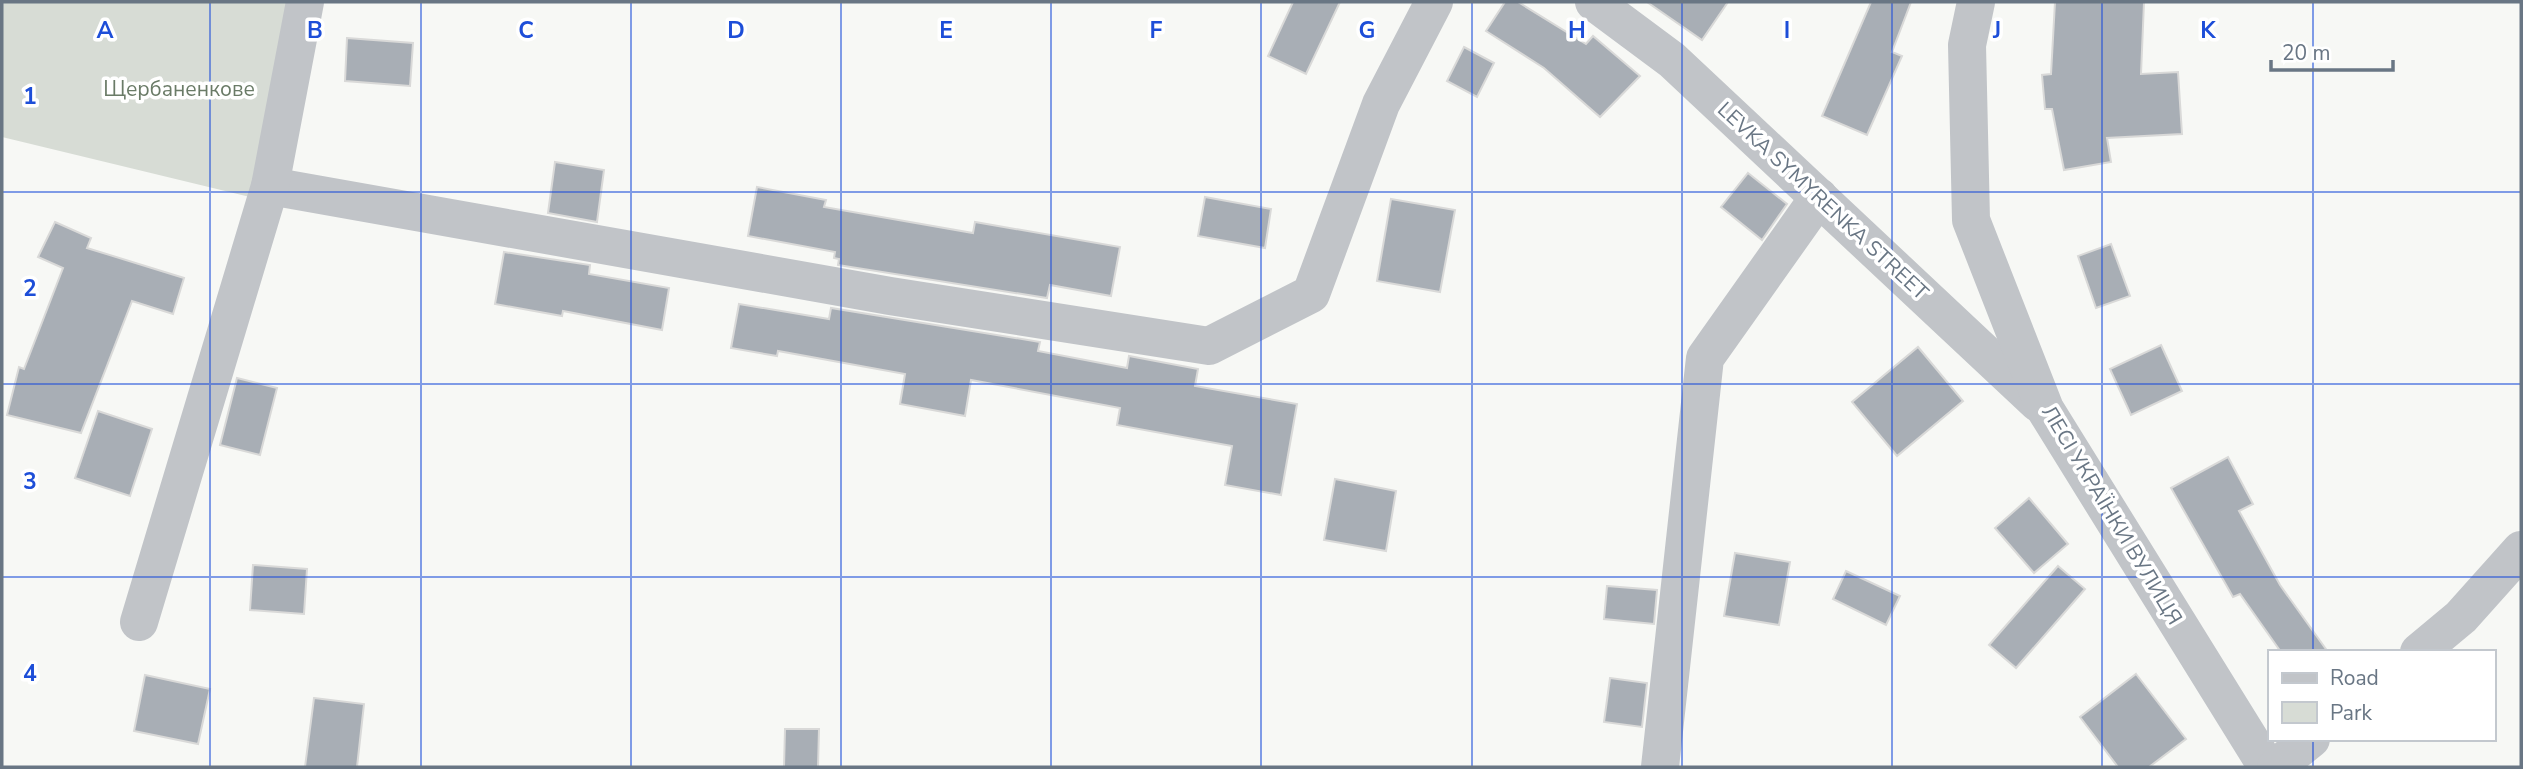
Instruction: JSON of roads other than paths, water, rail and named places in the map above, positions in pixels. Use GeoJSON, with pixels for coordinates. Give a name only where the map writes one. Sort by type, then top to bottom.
{"type":"FeatureCollection","features":[{"type":"Feature","properties":{"kind":"street"},"geometry":{"type":"LineString","coordinates":[[139,622],[270,186],[305,2]]}},
{"type":"Feature","properties":{"kind":"street"},"geometry":{"type":"LineString","coordinates":[[270,186],[890,296],[1209,346],[1311,294],[1381,104],[1434,2]]}},
{"type":"Feature","properties":{"kind":"street","name":"LEVKA SYMYRENKA STREET"},"geometry":{"type":"LineString","coordinates":[[1594,2],[1672,60],[2045,409]]}},
{"type":"Feature","properties":{"kind":"street","name":"ЛЕСІ УКРАЇНКИ ВУЛИЦЯ"},"geometry":{"type":"LineString","coordinates":[[1976,2],[1967,45],[1971,220],[2045,409],[2267,767]]}},
{"type":"Feature","properties":{"kind":"street"},"geometry":{"type":"LineString","coordinates":[[1660,767],[1705,358],[1819,197]]}},
{"type":"Feature","properties":{"kind":"street"},"geometry":{"type":"LineString","coordinates":[[2421,650],[2461,617],[2521,550]]}},
{"type":"Feature","properties":{"kind":"street"},"geometry":{"type":"LineString","coordinates":[[2276,767],[2308,741]]}},
{"type":"Feature","properties":{"kind":"park label","name":"Щербаненкове"},"geometry":{"type":"Point","coordinates":[179,89]}}]}
